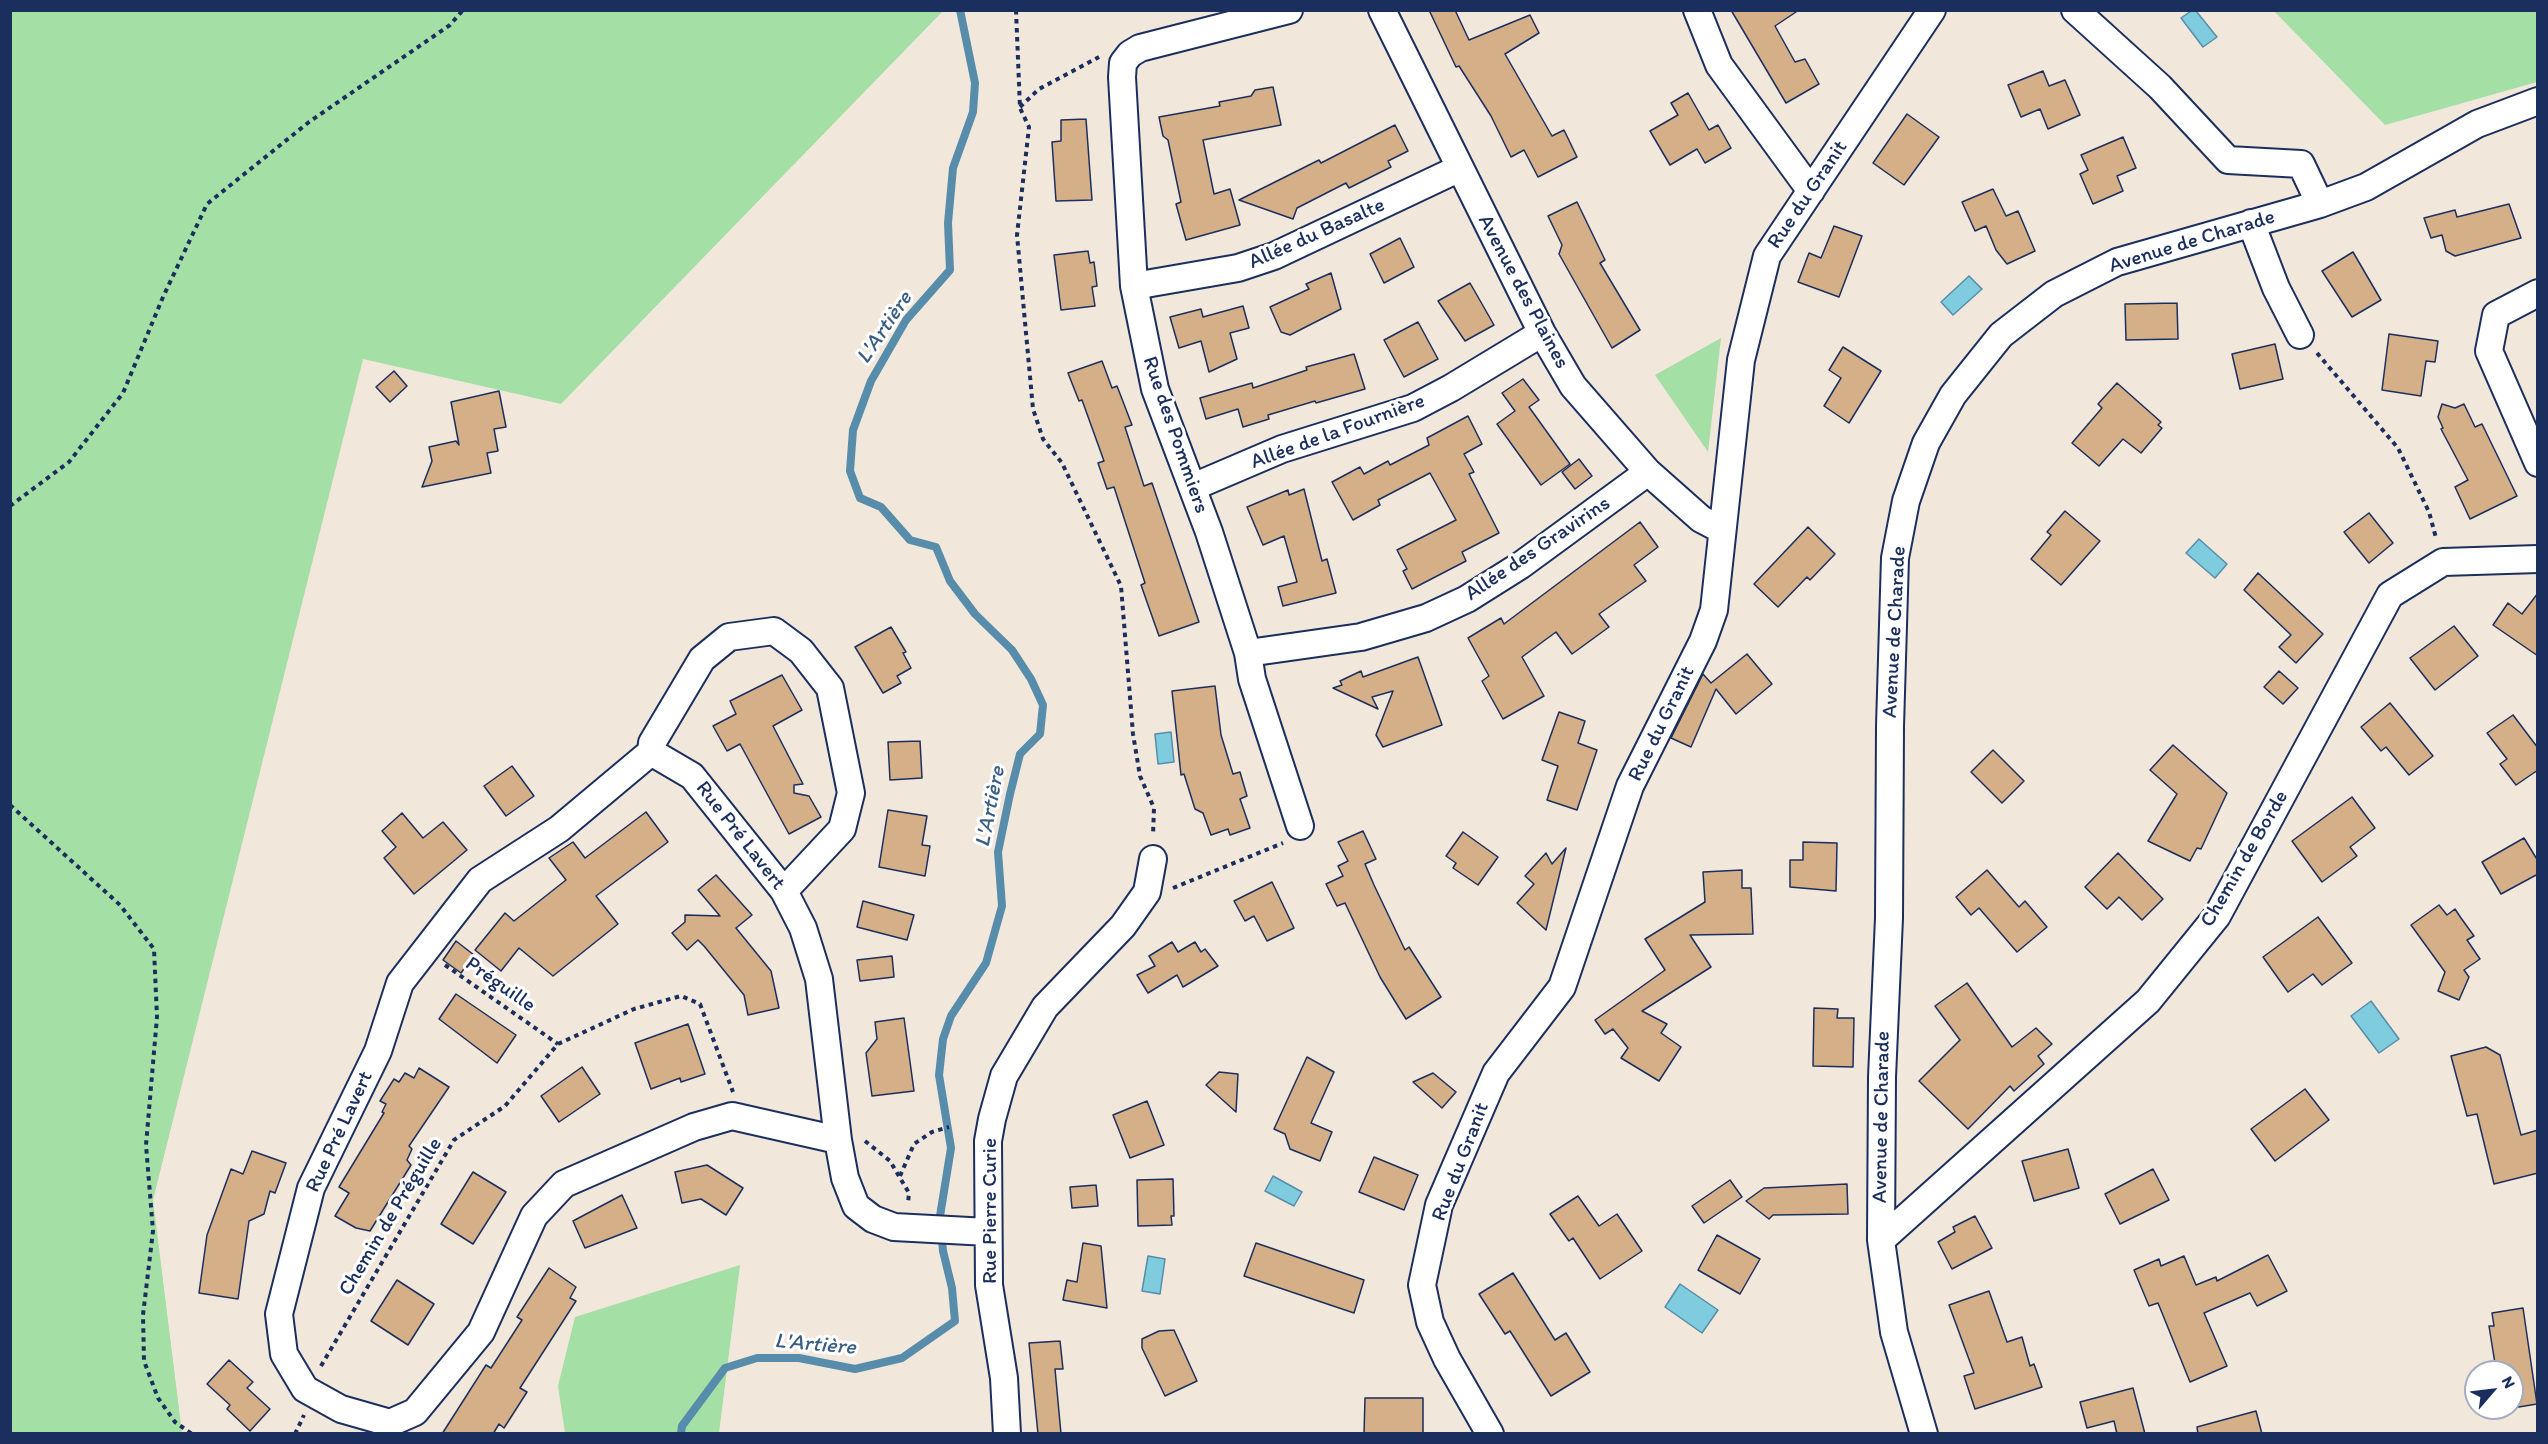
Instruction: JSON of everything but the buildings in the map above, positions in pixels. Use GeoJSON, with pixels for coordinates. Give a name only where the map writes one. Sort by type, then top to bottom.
{"type":"FeatureCollection","features":[{"type":"Feature","properties":{"kind":"street","name":"Rue des Pommiers"},"geometry":{"type":"LineString","coordinates":[[1289,10],[1140,48],[1130,54],[1123,63],[1134,285],[1155,388],[1193,487],[1248,652],[1252,679],[1300,826]]}},
{"type":"Feature","properties":{"kind":"street","name":"Avenue des Plaines"},"geometry":{"type":"LineString","coordinates":[[1382,10],[1458,169],[1542,333],[1573,386],[1648,472],[1701,519],[1722,531]]}},
{"type":"Feature","properties":{"kind":"street"},"geometry":{"type":"LineString","coordinates":[[1697,10],[1719,65],[1811,191]]}},
{"type":"Feature","properties":{"kind":"street","name":"Rue du Granit"},"geometry":{"type":"LineString","coordinates":[[1490,1434],[1447,1359],[1430,1322],[1422,1285],[1439,1205],[1496,1073],[1562,987],[1630,786],[1703,641],[1718,581],[1741,360],[1767,256],[1932,10]]}},
{"type":"Feature","properties":{"kind":"street"},"geometry":{"type":"LineString","coordinates":[[2075,10],[2160,87],[2228,160],[2301,164],[2320,204]]}},
{"type":"Feature","properties":{"kind":"street","name":"Avenue de Charade"},"geometry":{"type":"LineString","coordinates":[[1924,1434],[1894,1332],[1881,1240],[1882,1077],[1889,918],[1890,726],[1895,558],[1906,501],[1926,443],[1953,395],[2001,335],[2054,294],[2117,262],[2320,204],[2366,188],[2477,124],[2538,101]]}},
{"type":"Feature","properties":{"kind":"street","name":"Allée du Basalte"},"geometry":{"type":"LineString","coordinates":[[1134,285],[1238,268],[1274,256],[1458,169]]}},
{"type":"Feature","properties":{"kind":"street"},"geometry":{"type":"LineString","coordinates":[[2251,223],[2276,288],[2300,335]]}},
{"type":"Feature","properties":{"kind":"street"},"geometry":{"type":"LineString","coordinates":[[2538,294],[2496,315],[2489,351],[2538,463]]}},
{"type":"Feature","properties":{"kind":"street","name":"Allée de la Fournière"},"geometry":{"type":"LineString","coordinates":[[1193,487],[1282,449],[1413,408],[1451,388],[1542,333]]}},
{"type":"Feature","properties":{"kind":"street","name":"Allée des Gravirins"},"geometry":{"type":"LineString","coordinates":[[1248,652],[1361,637],[1426,618],[1467,598],[1521,565],[1648,472]]}},
{"type":"Feature","properties":{"kind":"street"},"geometry":{"type":"LineString","coordinates":[[2443,562],[2538,559]]}},
{"type":"Feature","properties":{"kind":"street","name":"Chemin de Borde"},"geometry":{"type":"LineString","coordinates":[[1881,1240],[2148,1001],[2217,916],[2390,595],[2443,562]]}},
{"type":"Feature","properties":{"kind":"street"},"geometry":{"type":"LineString","coordinates":[[651,752],[652,743],[702,659],[729,637],[774,631],[801,651],[830,688],[850,793],[842,829],[784,891]]}},
{"type":"Feature","properties":{"kind":"street","name":"Rue Pré Lavert"},"geometry":{"type":"LineString","coordinates":[[651,752],[692,776],[784,891],[803,928],[819,979],[838,1140],[737,1119],[732,1116],[694,1127],[564,1184],[534,1216],[481,1332],[415,1412],[390,1424],[341,1408],[305,1389],[284,1354],[279,1314],[311,1188],[378,1051],[400,983],[480,880],[559,829],[651,752]]}},
{"type":"Feature","properties":{"kind":"street","name":"Rue Pierre Curie"},"geometry":{"type":"LineString","coordinates":[[1007,1434],[1004,1378],[989,1285],[988,1232],[988,1141],[1004,1076],[1045,1007],[1108,943],[1147,892],[1153,859]]}},
{"type":"Feature","properties":{"kind":"street"},"geometry":{"type":"LineString","coordinates":[[838,1140],[845,1178],[856,1206],[873,1219],[894,1227],[988,1232]]}},
{"type":"Feature","properties":{"kind":"path"},"geometry":{"type":"LineString","coordinates":[[10,506],[69,462],[123,393],[163,297],[207,204],[309,122],[450,25],[463,10]]}},
{"type":"Feature","properties":{"kind":"path"},"geometry":{"type":"LineString","coordinates":[[1016,10],[1020,108],[1029,127],[1017,236],[1033,409],[1043,440],[1062,464],[1121,586],[1133,734],[1140,776],[1154,808],[1153,859]]}},
{"type":"Feature","properties":{"kind":"path"},"geometry":{"type":"LineString","coordinates":[[1020,108],[1039,89],[1096,57]]}},
{"type":"Feature","properties":{"kind":"path"},"geometry":{"type":"LineString","coordinates":[[2300,335],[2398,448],[2429,512],[2443,562]]}},
{"type":"Feature","properties":{"kind":"path"},"geometry":{"type":"LineString","coordinates":[[10,805],[120,905],[154,949],[157,1017],[146,1144],[153,1231],[142,1316],[144,1361],[158,1398],[175,1422],[192,1434]]}},
{"type":"Feature","properties":{"kind":"path"},"geometry":{"type":"LineString","coordinates":[[1147,892],[1169,889],[1290,840],[1300,826]]}},
{"type":"Feature","properties":{"kind":"path","name":"Préguille"},"geometry":{"type":"LineString","coordinates":[[425,951],[558,1044]]}},
{"type":"Feature","properties":{"kind":"path","name":"Chemin de Préguille"},"geometry":{"type":"LineString","coordinates":[[314,1394],[321,1365],[398,1239],[454,1140],[505,1106],[558,1044],[634,1009],[681,996],[700,1004],[734,1097],[737,1119]]}},
{"type":"Feature","properties":{"kind":"path"},"geometry":{"type":"LineString","coordinates":[[899,1176],[914,1144],[932,1132],[949,1127]]}},
{"type":"Feature","properties":{"kind":"path"},"geometry":{"type":"LineString","coordinates":[[838,1140],[863,1139],[890,1161],[909,1193]]}},
{"type":"Feature","properties":{"kind":"green space"},"geometry":{"type":"Polygon","coordinates":[[[10,11],[943,11],[561,404],[363,359],[153,1200],[182,1433],[11,1433],[10,11]]]}},
{"type":"Feature","properties":{"kind":"green space"},"geometry":{"type":"Polygon","coordinates":[[[2274,11],[2537,11],[2537,82],[2385,125],[2274,11]]]}},
{"type":"Feature","properties":{"kind":"green space"},"geometry":{"type":"Polygon","coordinates":[[[1721,338],[1708,452],[1655,375],[1721,338]]]}},
{"type":"Feature","properties":{"kind":"green space"},"geometry":{"type":"Polygon","coordinates":[[[740,1265],[719,1433],[565,1433],[558,1386],[575,1317],[740,1265]]]}},
{"type":"Feature","properties":{"kind":"water"},"geometry":{"type":"Polygon","coordinates":[[[2191,11],[2196,11],[2217,37],[2203,47],[2181,18],[2191,11]]]}},
{"type":"Feature","properties":{"kind":"water"},"geometry":{"type":"Polygon","coordinates":[[[1969,276],[1982,289],[1953,315],[1941,302],[1969,276]]]}},
{"type":"Feature","properties":{"kind":"water"},"geometry":{"type":"Polygon","coordinates":[[[2199,539],[2227,564],[2215,578],[2186,553],[2199,539]]]}},
{"type":"Feature","properties":{"kind":"water"},"geometry":{"type":"Polygon","coordinates":[[[1171,732],[1174,762],[1158,764],[1155,734],[1171,732]]]}},
{"type":"Feature","properties":{"kind":"water"},"geometry":{"type":"Polygon","coordinates":[[[2371,1001],[2399,1039],[2379,1053],[2351,1016],[2371,1001]]]}},
{"type":"Feature","properties":{"kind":"water"},"geometry":{"type":"Polygon","coordinates":[[[1273,1176],[1302,1192],[1294,1206],[1265,1191],[1273,1176]]]}},
{"type":"Feature","properties":{"kind":"water"},"geometry":{"type":"Polygon","coordinates":[[[1148,1256],[1165,1259],[1160,1294],[1142,1291],[1148,1256]]]}},
{"type":"Feature","properties":{"kind":"water"},"geometry":{"type":"Polygon","coordinates":[[[1680,1284],[1718,1310],[1702,1333],[1665,1307],[1680,1284]]]}},
{"type":"Feature","properties":{"kind":"waterway","name":"L'Artière"},"geometry":{"type":"LineString","coordinates":[[681,1434],[682,1426],[725,1368],[757,1358],[799,1358],[855,1369],[902,1358],[955,1321],[952,1288],[943,1251],[940,1216],[951,1148],[939,1075],[943,1039],[951,1016],[986,963],[1002,906],[998,852],[1010,794],[1020,754],[1040,734],[1043,705],[1031,679],[1012,650],[975,614],[950,581],[936,547],[910,540],[881,507],[860,498],[850,471],[853,430],[871,381],[906,320],[950,270],[948,223],[953,168],[973,112],[975,83],[960,10]]}}]}
